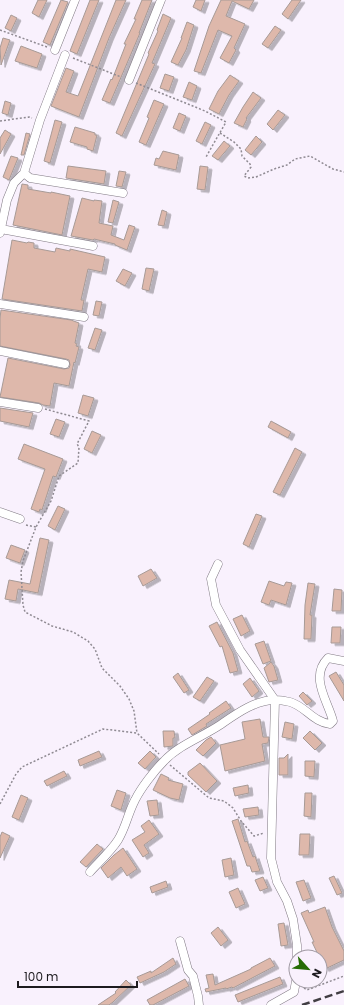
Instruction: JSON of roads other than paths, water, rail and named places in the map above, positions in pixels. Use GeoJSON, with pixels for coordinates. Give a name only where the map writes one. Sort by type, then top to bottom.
{"type":"FeatureCollection","features":[{"type":"Feature","properties":{"kind":"street"},"geometry":{"type":"LineString","coordinates":[[55,50],[75,0]]}},
{"type":"Feature","properties":{"kind":"street"},"geometry":{"type":"LineString","coordinates":[[129,80],[161,0]]}},
{"type":"Feature","properties":{"kind":"street"},"geometry":{"type":"LineString","coordinates":[[65,55],[40,120],[24,173],[14,182],[7,200],[0,231],[94,246]]}},
{"type":"Feature","properties":{"kind":"street"},"geometry":{"type":"LineString","coordinates":[[24,173],[30,178],[123,193]]}},
{"type":"Feature","properties":{"kind":"street"},"geometry":{"type":"LineString","coordinates":[[0,304],[84,317]]}},
{"type":"Feature","properties":{"kind":"street"},"geometry":{"type":"LineString","coordinates":[[0,351],[65,364]]}},
{"type":"Feature","properties":{"kind":"street"},"geometry":{"type":"LineString","coordinates":[[0,402],[38,408]]}},
{"type":"Feature","properties":{"kind":"street"},"geometry":{"type":"LineString","coordinates":[[0,512],[20,519]]}},
{"type":"Feature","properties":{"kind":"street"},"geometry":{"type":"LineString","coordinates":[[218,564],[211,580],[216,605],[240,650],[275,700],[271,858],[278,882],[287,901],[293,919],[297,949]]}},
{"type":"Feature","properties":{"kind":"street"},"geometry":{"type":"LineString","coordinates":[[90,872],[118,840],[127,822],[135,800],[150,778],[164,760],[187,744],[254,705],[275,700],[290,702],[324,723],[330,724],[333,721],[322,695],[320,677],[324,662],[328,658],[344,661]]}},
{"type":"Feature","properties":{"kind":"street"},"geometry":{"type":"LineString","coordinates":[[180,941],[188,970],[194,976],[199,1005]]}},
{"type":"Feature","properties":{"kind":"street"},"geometry":{"type":"LineString","coordinates":[[270,1005],[294,992],[295,989]]}},
{"type":"Feature","properties":{"kind":"railway"},"geometry":{"type":"LineString","coordinates":[[302,1005],[344,991]]}}]}
